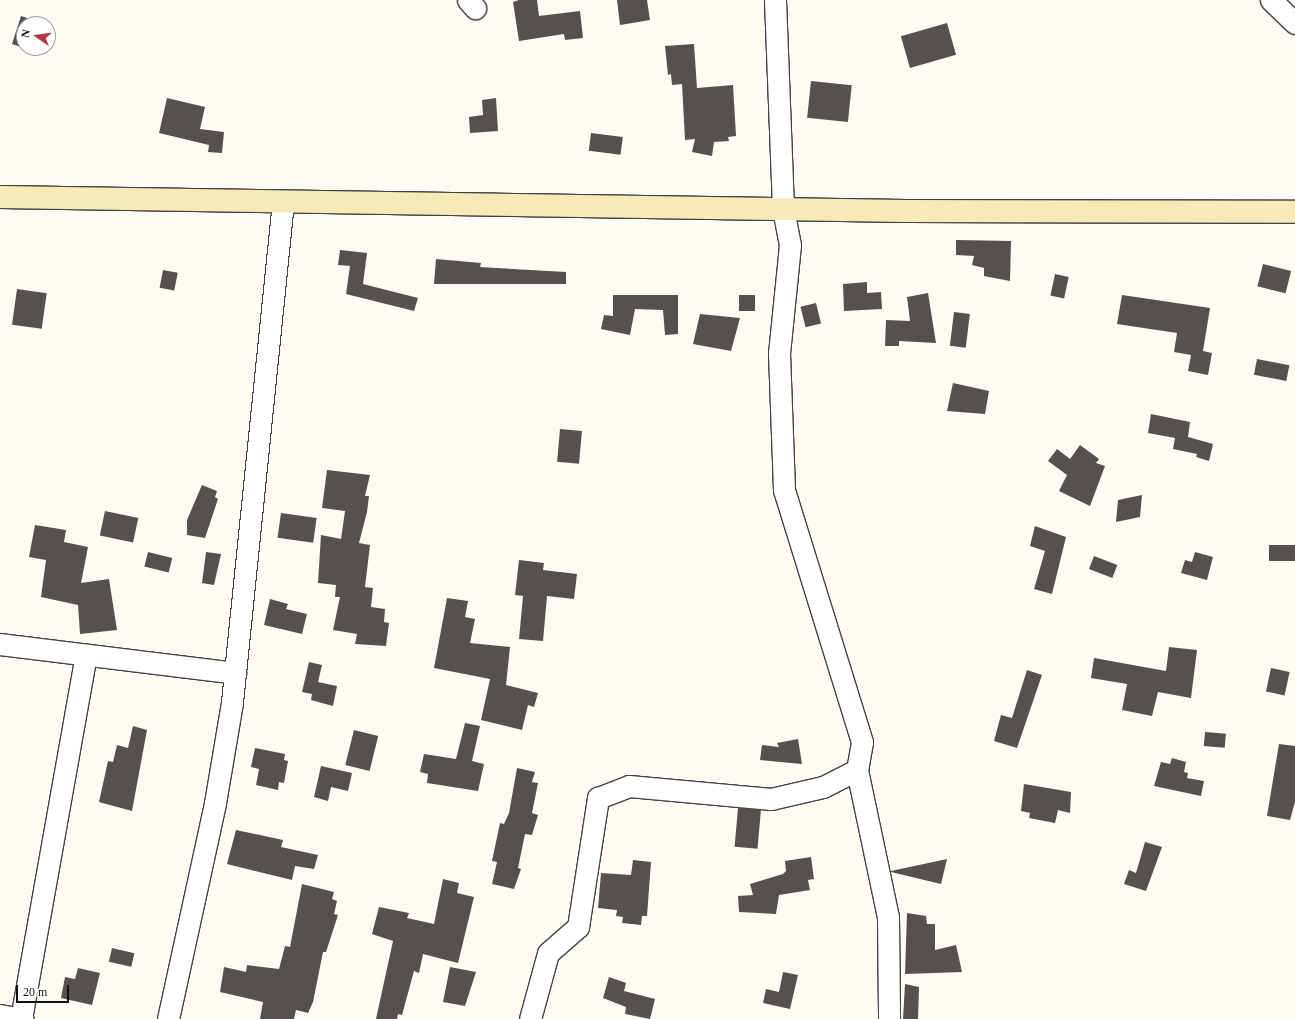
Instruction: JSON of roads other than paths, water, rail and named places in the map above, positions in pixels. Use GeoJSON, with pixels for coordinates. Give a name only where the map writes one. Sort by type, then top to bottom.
{"type":"FeatureCollection","features":[{"type":"Feature","properties":{"kind":"main road"},"geometry":{"type":"LineString","coordinates":[[0,197],[784,209],[1295,212]]}},
{"type":"Feature","properties":{"kind":"street"},"geometry":{"type":"LineString","coordinates":[[1271,0],[1295,23]]}},
{"type":"Feature","properties":{"kind":"street"},"geometry":{"type":"LineString","coordinates":[[777,2],[784,209],[790,245],[779,353],[784,490],[862,742],[857,770],[888,917],[889,1019]]}},
{"type":"Feature","properties":{"kind":"street"},"geometry":{"type":"LineString","coordinates":[[168,1019],[215,803],[235,673],[283,202]]}},
{"type":"Feature","properties":{"kind":"street"},"geometry":{"type":"LineString","coordinates":[[0,644],[235,673]]}},
{"type":"Feature","properties":{"kind":"street"},"geometry":{"type":"LineString","coordinates":[[0,1015],[22,1019],[86,655]]}},
{"type":"Feature","properties":{"kind":"street"},"geometry":{"type":"LineString","coordinates":[[530,1019],[548,953],[578,927],[598,798],[628,786],[771,799],[823,787],[857,770]]}}]}
